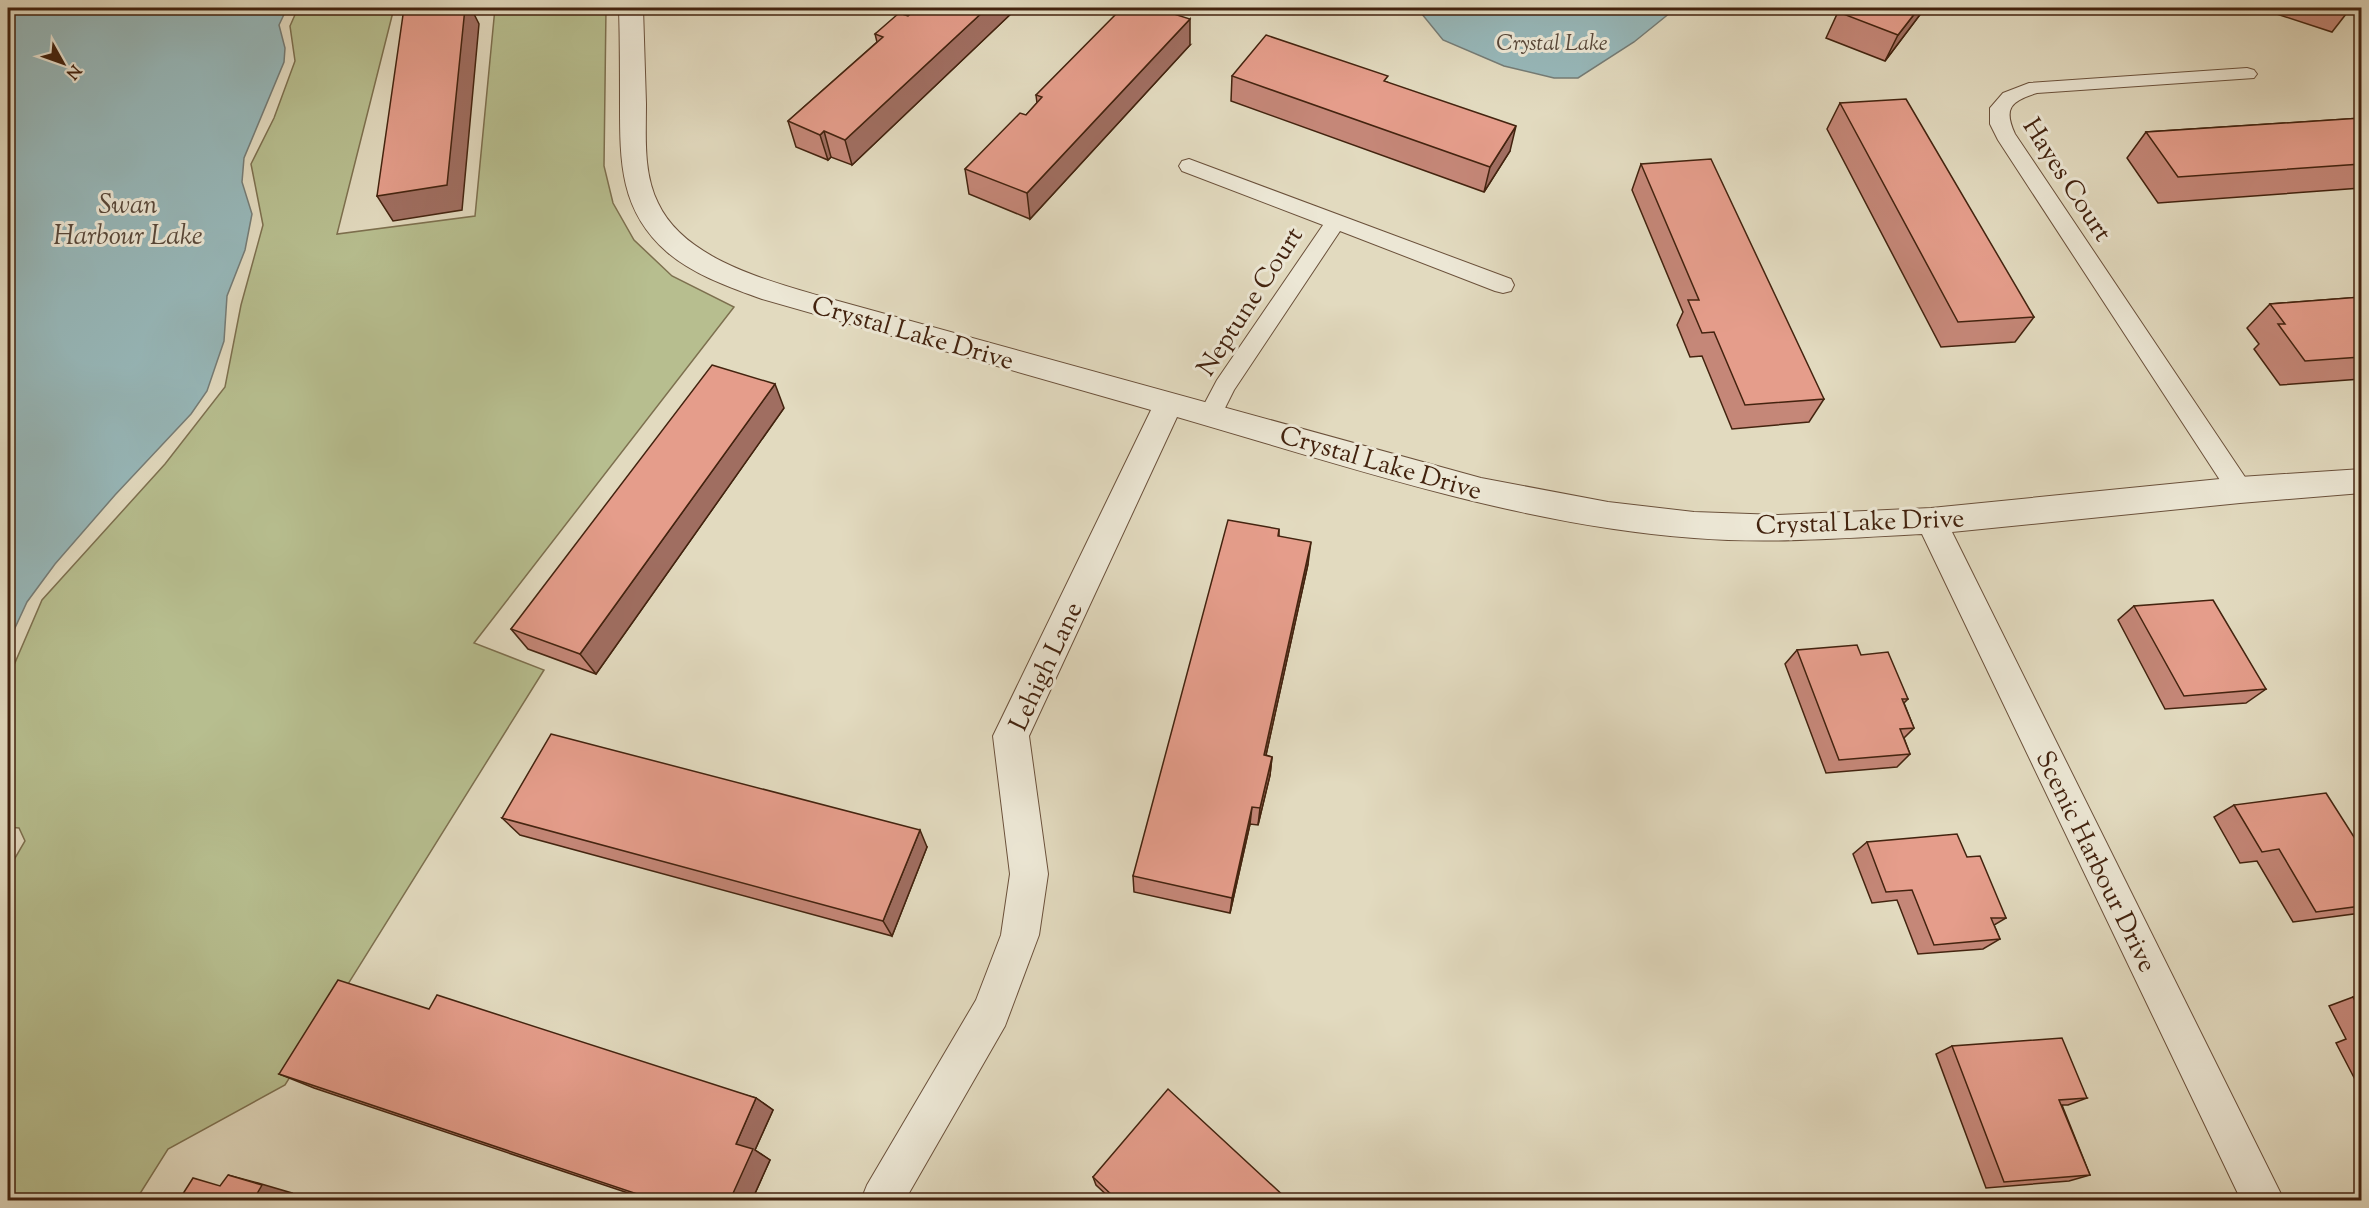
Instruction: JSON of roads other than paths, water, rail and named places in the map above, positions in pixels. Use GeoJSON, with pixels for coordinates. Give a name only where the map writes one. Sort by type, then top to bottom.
{"type":"FeatureCollection","features":[{"type":"Feature","properties":{"kind":"street","name":"Crystal Lake Drive"},"geometry":{"type":"LineString","coordinates":[[631,8],[633,136],[637,179],[645,206],[656,223],[688,253],[725,274],[771,291],[1481,491],[1608,515],[1694,525],[1778,528],[1931,521],[2240,490],[2361,481]]}},
{"type":"Feature","properties":{"kind":"street","name":"Lehigh Lane"},"geometry":{"type":"LineString","coordinates":[[882,1200],[991,1012],[1020,935],[1029,874],[1011,736],[1169,403]]}},
{"type":"Feature","properties":{"kind":"street","name":"Scenic Harbour Drive"},"geometry":{"type":"LineString","coordinates":[[1931,521],[2263,1200]]}},
{"type":"Feature","properties":{"kind":"lane","name":"Hayes Court"},"geometry":{"type":"LineString","coordinates":[[2240,490],[2005,135],[1999,123],[1998,111],[2010,96],[2036,87],[2247,74]]}},
{"type":"Feature","properties":{"kind":"lane","name":"Neptune Court"},"geometry":{"type":"LineString","coordinates":[[1189,166],[1503,285]]}},
{"type":"Feature","properties":{"kind":"lane","name":"Neptune Court"},"geometry":{"type":"LineString","coordinates":[[1211,414],[1225,386],[1336,221]]}},
{"type":"Feature","properties":{"kind":"water","name":"Swan Harbour Lake"},"geometry":{"type":"Polygon","coordinates":[[[8,8],[287,8],[279,25],[285,48],[284,62],[244,158],[242,182],[252,214],[245,250],[227,296],[224,341],[207,391],[191,414],[115,495],[55,564],[27,602],[8,643],[8,8]]]}},
{"type":"Feature","properties":{"kind":"water","name":"Crystal Lake"},"geometry":{"type":"Polygon","coordinates":[[[1417,8],[1676,8],[1634,42],[1578,78],[1554,78],[1504,66],[1443,40],[1417,8]]]}}]}
